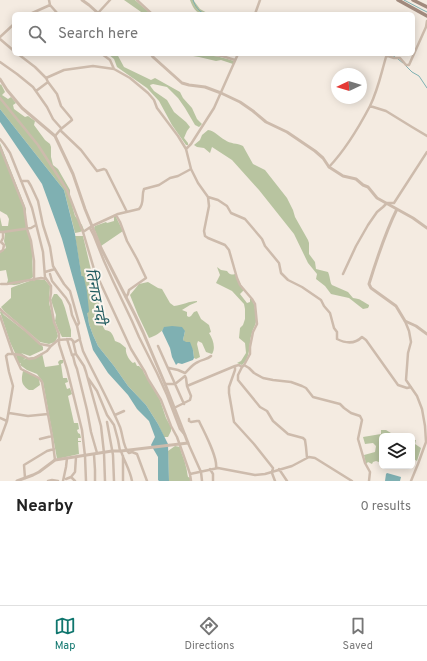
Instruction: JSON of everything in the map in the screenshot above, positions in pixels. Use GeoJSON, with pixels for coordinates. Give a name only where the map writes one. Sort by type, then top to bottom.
{"type":"FeatureCollection","features":[{"type":"Feature","properties":{"kind":"main road"},"geometry":{"type":"LineString","coordinates":[[398,0],[427,16]]}},
{"type":"Feature","properties":{"kind":"main road"},"geometry":{"type":"LineString","coordinates":[[413,0],[427,7]]}},
{"type":"Feature","properties":{"kind":"street"},"geometry":{"type":"LineString","coordinates":[[50,0],[50,4],[56,12]]}},
{"type":"Feature","properties":{"kind":"street"},"geometry":{"type":"LineString","coordinates":[[82,0],[89,4],[96,12]]}},
{"type":"Feature","properties":{"kind":"street"},"geometry":{"type":"LineString","coordinates":[[100,12],[110,0]]}},
{"type":"Feature","properties":{"kind":"street"},"geometry":{"type":"LineString","coordinates":[[137,0],[150,12]]}},
{"type":"Feature","properties":{"kind":"street"},"geometry":{"type":"LineString","coordinates":[[256,12],[260,0]]}},
{"type":"Feature","properties":{"kind":"street"},"geometry":{"type":"LineString","coordinates":[[34,12],[50,4]]}},
{"type":"Feature","properties":{"kind":"street"},"geometry":{"type":"LineString","coordinates":[[415,52],[426,27],[427,21]]}},
{"type":"Feature","properties":{"kind":"street"},"geometry":{"type":"LineString","coordinates":[[12,26],[0,38],[12,49]]}},
{"type":"Feature","properties":{"kind":"street"},"geometry":{"type":"LineString","coordinates":[[21,56],[46,78],[57,94],[61,106],[72,120],[60,129],[55,136]]}},
{"type":"Feature","properties":{"kind":"street"},"geometry":{"type":"LineString","coordinates":[[105,56],[110,60],[114,69]]}},
{"type":"Feature","properties":{"kind":"street"},"geometry":{"type":"LineString","coordinates":[[152,56],[182,82],[189,85],[205,87],[240,102],[266,122],[287,132],[310,147],[323,158],[328,167],[343,176],[356,179],[368,187],[377,198],[413,218],[427,228]]}},
{"type":"Feature","properties":{"kind":"street"},"geometry":{"type":"LineString","coordinates":[[222,56],[235,60]]}},
{"type":"Feature","properties":{"kind":"street"},"geometry":{"type":"LineString","coordinates":[[186,149],[191,144],[214,108],[237,56]]}},
{"type":"Feature","properties":{"kind":"street"},"geometry":{"type":"LineString","coordinates":[[328,167],[338,157],[370,106],[381,79],[386,57],[400,58],[406,65],[409,65],[413,56]]}},
{"type":"Feature","properties":{"kind":"street"},"geometry":{"type":"LineString","coordinates":[[0,62],[17,74],[36,91],[60,129],[81,150],[97,171],[104,169],[106,170],[127,212]]}},
{"type":"Feature","properties":{"kind":"street"},"geometry":{"type":"LineString","coordinates":[[46,78],[64,70],[93,66],[114,69],[130,78],[154,100],[157,108],[186,149],[191,169],[198,183],[208,197],[209,206],[204,231],[205,236],[225,245],[229,250],[240,285],[252,299],[254,304],[257,324],[253,332],[250,354],[238,375],[238,380],[260,407],[267,411],[273,420],[288,434],[303,438],[305,440],[307,458]]}},
{"type":"Feature","properties":{"kind":"street"},"geometry":{"type":"LineString","coordinates":[[0,79],[6,90],[22,108],[55,136],[73,174],[104,261],[167,396],[180,429],[185,435]]}},
{"type":"Feature","properties":{"kind":"street"},"geometry":{"type":"LineString","coordinates":[[36,91],[48,82]]}},
{"type":"Feature","properties":{"kind":"street"},"geometry":{"type":"LineString","coordinates":[[0,98],[38,145],[67,190],[83,232],[94,269],[131,349],[160,400],[177,437],[191,481]]}},
{"type":"Feature","properties":{"kind":"street"},"geometry":{"type":"LineString","coordinates":[[370,106],[386,111],[427,136]]}},
{"type":"Feature","properties":{"kind":"street"},"geometry":{"type":"LineString","coordinates":[[0,139],[10,154],[30,202],[43,252],[45,277],[51,286],[52,293],[50,300],[54,322],[59,334],[58,340],[67,369],[71,391],[82,430],[86,456],[86,481]]}},
{"type":"Feature","properties":{"kind":"street"},"geometry":{"type":"LineString","coordinates":[[0,147],[24,207],[34,261],[34,280]]}},
{"type":"Feature","properties":{"kind":"street"},"geometry":{"type":"LineString","coordinates":[[387,203],[394,203],[427,152]]}},
{"type":"Feature","properties":{"kind":"street"},"geometry":{"type":"LineString","coordinates":[[83,232],[116,215],[137,210],[143,203],[143,192],[146,188],[178,176],[191,169]]}},
{"type":"Feature","properties":{"kind":"street"},"geometry":{"type":"LineString","coordinates":[[21,181],[27,180],[35,193],[50,247],[53,266],[70,291],[79,323],[77,326]]}},
{"type":"Feature","properties":{"kind":"street"},"geometry":{"type":"LineString","coordinates":[[208,197],[218,200],[227,206],[231,213],[245,219],[262,239],[265,246],[279,263],[281,273],[288,280],[302,287],[321,300],[330,313],[334,328],[337,332],[337,339],[343,342],[353,343],[362,337],[366,340],[398,385],[407,388],[411,387]]}},
{"type":"Feature","properties":{"kind":"street"},"geometry":{"type":"LineString","coordinates":[[343,274],[368,225],[377,212],[387,203]]}},
{"type":"Feature","properties":{"kind":"street"},"geometry":{"type":"LineString","coordinates":[[397,209],[379,253],[369,284],[371,288],[396,306],[409,331],[410,342],[406,380],[417,396],[422,409],[426,442],[410,481]]}},
{"type":"Feature","properties":{"kind":"street"},"geometry":{"type":"LineString","coordinates":[[116,215],[127,241],[146,278],[130,290],[126,298]]}},
{"type":"Feature","properties":{"kind":"street"},"geometry":{"type":"LineString","coordinates":[[0,252],[3,250],[4,245],[1,242],[3,238],[2,232],[27,229],[36,225]]}},
{"type":"Feature","properties":{"kind":"street"},"geometry":{"type":"LineString","coordinates":[[91,227],[135,315],[201,472],[202,481]]}},
{"type":"Feature","properties":{"kind":"street"},"geometry":{"type":"LineString","coordinates":[[45,272],[55,269]]}},
{"type":"Feature","properties":{"kind":"street"},"geometry":{"type":"LineString","coordinates":[[50,274],[52,280],[66,298],[77,326],[83,351],[115,415],[127,450],[129,453],[132,452],[137,454],[147,481]]}},
{"type":"Feature","properties":{"kind":"street"},"geometry":{"type":"LineString","coordinates":[[0,288],[1,283],[7,284],[41,278],[47,279]]}},
{"type":"Feature","properties":{"kind":"street"},"geometry":{"type":"LineString","coordinates":[[0,309],[40,344],[51,346]]}},
{"type":"Feature","properties":{"kind":"street"},"geometry":{"type":"LineString","coordinates":[[0,316],[21,369],[39,378],[42,382],[55,460]]}},
{"type":"Feature","properties":{"kind":"street"},"geometry":{"type":"LineString","coordinates":[[405,321],[416,326],[427,334]]}},
{"type":"Feature","properties":{"kind":"street"},"geometry":{"type":"LineString","coordinates":[[67,339],[77,369],[87,410],[95,454],[95,481]]}},
{"type":"Feature","properties":{"kind":"street"},"geometry":{"type":"LineString","coordinates":[[0,440],[9,413],[13,386],[6,356],[8,354],[14,354],[30,359],[35,358],[47,351],[58,340],[72,339],[75,342],[80,340]]}},
{"type":"Feature","properties":{"kind":"street"},"geometry":{"type":"LineString","coordinates":[[73,341],[76,354],[84,366],[100,426],[104,453],[105,481]]}},
{"type":"Feature","properties":{"kind":"street"},"geometry":{"type":"LineString","coordinates":[[158,346],[184,404]]}},
{"type":"Feature","properties":{"kind":"street"},"geometry":{"type":"LineString","coordinates":[[72,355],[76,354]]}},
{"type":"Feature","properties":{"kind":"street"},"geometry":{"type":"LineString","coordinates":[[185,373],[191,366],[211,356]]}},
{"type":"Feature","properties":{"kind":"street"},"geometry":{"type":"LineString","coordinates":[[187,386],[239,365],[262,377],[291,382],[302,386],[306,388],[313,397],[340,404],[351,413],[360,416],[362,420],[358,439],[365,463],[370,472],[369,481]]}},
{"type":"Feature","properties":{"kind":"street"},"geometry":{"type":"LineString","coordinates":[[235,366],[229,387],[234,422],[254,444],[272,468],[275,481]]}},
{"type":"Feature","properties":{"kind":"street"},"geometry":{"type":"LineString","coordinates":[[168,368],[185,373]]}},
{"type":"Feature","properties":{"kind":"street"},"geometry":{"type":"LineString","coordinates":[[174,408],[190,400],[191,396],[187,386],[185,373]]}},
{"type":"Feature","properties":{"kind":"street"},"geometry":{"type":"LineString","coordinates":[[87,376],[97,391],[114,425],[121,451],[131,473],[132,481]]}},
{"type":"Feature","properties":{"kind":"street"},"geometry":{"type":"LineString","coordinates":[[165,384],[175,384],[185,376],[186,377]]}},
{"type":"Feature","properties":{"kind":"street"},"geometry":{"type":"LineString","coordinates":[[115,415],[124,411]]}},
{"type":"Feature","properties":{"kind":"street"},"geometry":{"type":"LineString","coordinates":[[9,413],[28,416],[48,414]]}},
{"type":"Feature","properties":{"kind":"street"},"geometry":{"type":"LineString","coordinates":[[0,418],[7,421]]}},
{"type":"Feature","properties":{"kind":"street"},"geometry":{"type":"LineString","coordinates":[[188,419],[191,422],[199,421],[204,433],[207,436],[214,455],[216,468]]}},
{"type":"Feature","properties":{"kind":"street"},"geometry":{"type":"LineString","coordinates":[[107,422],[114,460],[114,481]]}},
{"type":"Feature","properties":{"kind":"street"},"geometry":{"type":"LineString","coordinates":[[40,439],[52,436]]}},
{"type":"Feature","properties":{"kind":"street"},"geometry":{"type":"LineString","coordinates":[[17,481],[39,472],[55,460],[112,451],[188,443]]}},
{"type":"Feature","properties":{"kind":"street"},"geometry":{"type":"LineString","coordinates":[[25,478],[24,465],[47,451],[54,449]]}},
{"type":"Feature","properties":{"kind":"street"},"geometry":{"type":"LineString","coordinates":[[67,458],[65,479],[71,477],[75,472],[76,456]]}},
{"type":"Feature","properties":{"kind":"street"},"geometry":{"type":"LineString","coordinates":[[123,456],[123,481]]}},
{"type":"Feature","properties":{"kind":"street"},"geometry":{"type":"LineString","coordinates":[[190,474],[216,468],[255,475],[265,474],[292,466],[309,457],[315,458],[352,481]]}},
{"type":"Feature","properties":{"kind":"street"},"geometry":{"type":"LineString","coordinates":[[210,469],[213,474],[213,481]]}},
{"type":"Feature","properties":{"kind":"street"},"geometry":{"type":"LineString","coordinates":[[279,469],[287,481]]}},
{"type":"Feature","properties":{"kind":"street"},"geometry":{"type":"LineString","coordinates":[[71,477],[75,481]]}},
{"type":"Feature","properties":{"kind":"street"},"geometry":{"type":"LineString","coordinates":[[48,481],[58,481]]}},
{"type":"Feature","properties":{"kind":"green space"},"geometry":{"type":"Polygon","coordinates":[[[124,0],[135,0],[149,12],[141,12],[124,0]]]}},
{"type":"Feature","properties":{"kind":"green space"},"geometry":{"type":"Polygon","coordinates":[[[190,0],[194,0],[200,9],[205,12],[196,11],[190,0]]]}},
{"type":"Feature","properties":{"kind":"green space"},"geometry":{"type":"Polygon","coordinates":[[[110,56],[118,56],[124,67],[151,80],[155,78],[180,92],[192,108],[197,119],[202,124],[199,127],[195,125],[178,98],[167,87],[153,84],[150,85],[154,91],[167,100],[174,112],[190,127],[184,138],[188,145],[186,145],[172,125],[159,101],[147,88],[117,67],[114,59],[110,56]]]}},
{"type":"Feature","properties":{"kind":"green space"},"geometry":{"type":"Polygon","coordinates":[[[193,56],[212,56],[234,61],[233,64],[221,60],[216,61],[193,56]]]}},
{"type":"Feature","properties":{"kind":"green space"},"geometry":{"type":"Polygon","coordinates":[[[1,84],[5,92],[2,95],[8,99],[11,97],[16,103],[13,105],[14,109],[25,117],[28,116],[35,121],[34,125],[45,140],[50,144],[53,165],[58,169],[70,190],[70,198],[75,216],[84,230],[75,233],[64,190],[0,109],[1,84]]]}},
{"type":"Feature","properties":{"kind":"green space"},"geometry":{"type":"Polygon","coordinates":[[[208,130],[227,141],[243,146],[253,164],[265,170],[287,198],[295,217],[308,240],[309,254],[315,262],[316,269],[328,272],[332,285],[348,292],[353,298],[369,305],[368,308],[363,309],[349,298],[331,294],[325,286],[316,279],[317,274],[308,263],[294,234],[259,190],[232,160],[212,147],[210,153],[204,148],[194,145],[208,130]]]}},
{"type":"Feature","properties":{"kind":"green space"},"geometry":{"type":"Polygon","coordinates":[[[0,143],[26,209],[26,221],[32,245],[33,277],[17,285],[7,283],[8,280],[6,270],[0,271],[0,252],[6,248],[4,241],[5,234],[0,231],[0,217],[2,226],[8,226],[9,219],[7,215],[0,211],[0,143]]]}},
{"type":"Feature","properties":{"kind":"green space"},"geometry":{"type":"Polygon","coordinates":[[[114,217],[116,217],[123,231],[101,246],[94,228],[95,226],[106,222],[114,221],[114,217]]]}},
{"type":"Feature","properties":{"kind":"green space"},"geometry":{"type":"Polygon","coordinates":[[[75,236],[83,236],[92,274],[92,281],[97,293],[95,295],[96,300],[99,300],[100,304],[98,312],[103,327],[112,334],[115,341],[126,348],[127,354],[132,362],[135,362],[137,366],[143,370],[160,400],[166,418],[171,427],[168,437],[164,437],[146,405],[128,386],[98,346],[89,324],[75,236]]]}},
{"type":"Feature","properties":{"kind":"green space"},"geometry":{"type":"Polygon","coordinates":[[[217,267],[231,274],[235,274],[244,290],[240,294],[247,303],[250,302],[250,299],[252,299],[254,304],[256,322],[252,331],[249,354],[242,365],[237,363],[241,361],[246,353],[245,343],[239,338],[240,328],[245,319],[244,304],[232,291],[216,283],[220,275],[217,267]]]}},
{"type":"Feature","properties":{"kind":"green space"},"geometry":{"type":"Polygon","coordinates":[[[35,279],[45,280],[50,286],[49,303],[58,336],[55,342],[49,344],[40,342],[1,307],[11,298],[11,288],[35,279]]]}},
{"type":"Feature","properties":{"kind":"green space"},"geometry":{"type":"Polygon","coordinates":[[[148,282],[162,289],[170,303],[174,306],[197,301],[182,310],[187,312],[187,316],[189,317],[197,311],[201,319],[209,325],[211,332],[209,333],[214,346],[212,354],[206,352],[202,343],[198,341],[197,344],[200,357],[196,359],[194,358],[193,350],[183,340],[185,331],[165,327],[158,334],[149,338],[130,295],[139,284],[148,282]]]}},
{"type":"Feature","properties":{"kind":"green space"},"geometry":{"type":"Polygon","coordinates":[[[54,294],[57,294],[62,300],[71,330],[71,337],[62,337],[58,329],[55,321],[56,315],[51,300],[54,294]]]}},
{"type":"Feature","properties":{"kind":"green space"},"geometry":{"type":"Polygon","coordinates":[[[1,311],[43,347],[43,350],[30,356],[21,353],[27,357],[23,360],[42,353],[45,367],[59,365],[58,362],[63,360],[63,363],[61,364],[63,378],[67,378],[68,382],[65,383],[67,389],[70,388],[72,394],[68,396],[74,423],[78,423],[79,429],[77,430],[81,438],[78,438],[78,441],[81,441],[78,442],[79,454],[57,459],[43,382],[37,374],[27,370],[20,365],[21,363],[19,364],[10,342],[0,312],[1,311]]]}},
{"type":"Feature","properties":{"kind":"green space"},"geometry":{"type":"Polygon","coordinates":[[[23,371],[35,375],[39,379],[40,385],[33,390],[26,388],[22,382],[23,371]]]}},
{"type":"Feature","properties":{"kind":"green space"},"geometry":{"type":"Polygon","coordinates":[[[381,430],[386,430],[391,433],[381,433],[381,430]]]}},
{"type":"Feature","properties":{"kind":"green space"},"geometry":{"type":"Polygon","coordinates":[[[379,434],[379,462],[376,461],[372,464],[368,462],[366,464],[364,455],[375,452],[376,446],[373,443],[365,444],[363,437],[379,434]]]}},
{"type":"Feature","properties":{"kind":"green space"},"geometry":{"type":"Polygon","coordinates":[[[415,444],[421,448],[417,461],[415,460],[415,444]]]}},
{"type":"Feature","properties":{"kind":"green space"},"geometry":{"type":"Polygon","coordinates":[[[175,446],[180,447],[188,477],[191,478],[192,481],[169,481],[168,451],[175,446]]]}},
{"type":"Feature","properties":{"kind":"water"},"geometry":{"type":"Polygon","coordinates":[[[0,109],[64,190],[75,234],[89,324],[98,346],[128,386],[146,405],[158,424],[168,444],[169,481],[158,480],[158,457],[151,445],[155,437],[149,421],[137,409],[128,395],[108,373],[93,350],[62,239],[42,184],[0,122],[0,109]]]}},
{"type":"Feature","properties":{"kind":"water"},"geometry":{"type":"Polygon","coordinates":[[[164,327],[182,327],[185,331],[183,340],[190,342],[193,350],[193,360],[182,364],[178,363],[176,365],[162,331],[164,327]]]}},
{"type":"Feature","properties":{"kind":"water"},"geometry":{"type":"Polygon","coordinates":[[[387,473],[401,477],[400,481],[385,481],[387,473]]]}},
{"type":"Feature","properties":{"kind":"waterway"},"geometry":{"type":"LineString","coordinates":[[193,0],[201,12]]}},
{"type":"Feature","properties":{"kind":"waterway"},"geometry":{"type":"LineString","coordinates":[[404,0],[427,12]]}},
{"type":"Feature","properties":{"kind":"waterway"},"geometry":{"type":"LineString","coordinates":[[398,59],[403,63]]}},
{"type":"Feature","properties":{"kind":"waterway"},"geometry":{"type":"LineString","coordinates":[[405,65],[419,76],[427,88]]}},
{"type":"Feature","properties":{"kind":"waterway","name":"तिनाउ नदी"},"geometry":{"type":"LineString","coordinates":[[82,278],[87,311]]}}]}
